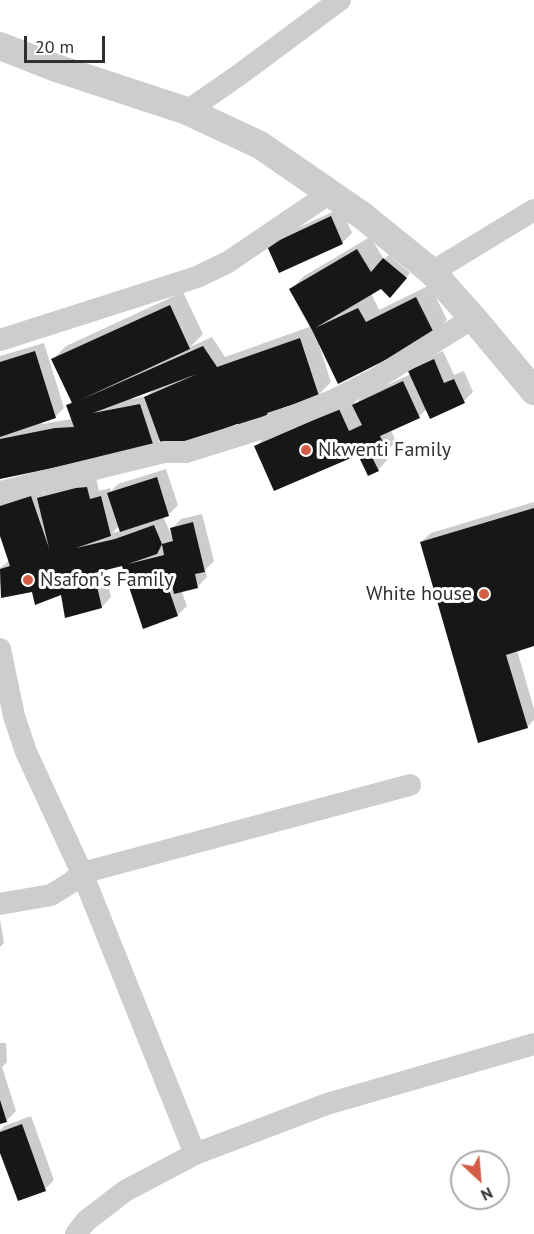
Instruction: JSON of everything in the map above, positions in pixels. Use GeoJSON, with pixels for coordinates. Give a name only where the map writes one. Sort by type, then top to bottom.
{"type":"FeatureCollection","features":[{"type":"Feature","properties":{"kind":"street"},"geometry":{"type":"LineString","coordinates":[[187,111],[340,0]]}},
{"type":"Feature","properties":{"kind":"street"},"geometry":{"type":"LineString","coordinates":[[0,46],[56,68],[187,111],[260,145],[363,216],[432,272],[534,391]]}},
{"type":"Feature","properties":{"kind":"street"},"geometry":{"type":"LineString","coordinates":[[0,340],[196,277],[228,262],[330,193]]}},
{"type":"Feature","properties":{"kind":"street"},"geometry":{"type":"LineString","coordinates":[[432,272],[534,210]]}},
{"type":"Feature","properties":{"kind":"street"},"geometry":{"type":"LineString","coordinates":[[0,492],[164,452],[186,452],[266,427],[334,400],[377,378],[473,318]]}},
{"type":"Feature","properties":{"kind":"street"},"geometry":{"type":"LineString","coordinates":[[0,649],[14,716],[26,752],[81,873],[195,1154]]}},
{"type":"Feature","properties":{"kind":"street"},"geometry":{"type":"LineString","coordinates":[[0,904],[51,895],[72,882],[81,873],[410,785]]}},
{"type":"Feature","properties":{"kind":"street"},"geometry":{"type":"LineString","coordinates":[[76,1234],[86,1221],[125,1191],[195,1154],[327,1104],[534,1044]]}},
{"type":"Feature","properties":{"kind":"building"},"geometry":{"type":"Polygon","coordinates":[[[331,216],[343,244],[279,273],[267,246],[331,216]]]}},
{"type":"Feature","properties":{"kind":"building"},"geometry":{"type":"Polygon","coordinates":[[[357,249],[371,272],[383,258],[407,278],[390,298],[381,289],[315,328],[358,308],[366,322],[416,297],[435,335],[338,384],[289,289],[357,249]]]}},
{"type":"Feature","properties":{"kind":"building"},"geometry":{"type":"Polygon","coordinates":[[[170,305],[190,349],[80,400],[203,346],[217,367],[300,338],[319,396],[267,413],[271,425],[237,424],[164,452],[144,397],[197,374],[93,413],[140,404],[154,447],[0,479],[0,439],[55,428],[74,427],[66,405],[72,403],[51,359],[170,305]]]}},
{"type":"Feature","properties":{"kind":"building"},"geometry":{"type":"Polygon","coordinates":[[[35,351],[56,418],[0,437],[0,362],[35,351]]]}},
{"type":"Feature","properties":{"kind":"building"},"geometry":{"type":"Polygon","coordinates":[[[434,359],[444,383],[454,379],[465,403],[430,419],[408,371],[434,359]]]}},
{"type":"Feature","properties":{"kind":"building"},"geometry":{"type":"Polygon","coordinates":[[[403,381],[420,418],[380,436],[388,452],[373,459],[379,471],[368,476],[358,455],[274,491],[254,446],[339,409],[349,431],[362,425],[352,405],[403,381]]]}},
{"type":"Feature","properties":{"kind":"building"},"geometry":{"type":"Polygon","coordinates":[[[157,477],[169,516],[120,532],[107,493],[157,477]]]}},
{"type":"Feature","properties":{"kind":"building"},"geometry":{"type":"Polygon","coordinates":[[[87,487],[90,499],[101,496],[111,536],[76,548],[115,539],[154,525],[162,544],[173,541],[170,528],[193,522],[205,572],[195,574],[198,588],[174,594],[172,585],[167,584],[178,616],[143,629],[122,566],[94,573],[102,608],[65,618],[61,595],[35,605],[32,592],[1,598],[0,569],[10,566],[0,536],[0,506],[31,496],[49,548],[37,498],[87,487]],[[162,544],[157,554],[128,564],[164,555],[162,544]]]}},
{"type":"Feature","properties":{"kind":"building","name":"White house"},"geometry":{"type":"Polygon","coordinates":[[[534,508],[534,646],[506,655],[528,728],[478,743],[420,542],[534,508]]]}},
{"type":"Feature","properties":{"kind":"building"},"geometry":{"type":"Polygon","coordinates":[[[0,1100],[7,1122],[0,1124],[0,1100]]]}},
{"type":"Feature","properties":{"kind":"building"},"geometry":{"type":"Polygon","coordinates":[[[22,1124],[46,1191],[18,1201],[0,1153],[0,1132],[22,1124]]]}},
{"type":"Feature","properties":{"kind":"place","name":"Nkwenti Family"},"geometry":{"type":"Point","coordinates":[306,450]}},
{"type":"Feature","properties":{"kind":"place","name":"Nsafon's Family"},"geometry":{"type":"Point","coordinates":[28,580]}},
{"type":"Feature","properties":{"kind":"place","name":"White house"},"geometry":{"type":"Point","coordinates":[484,594]}}]}
